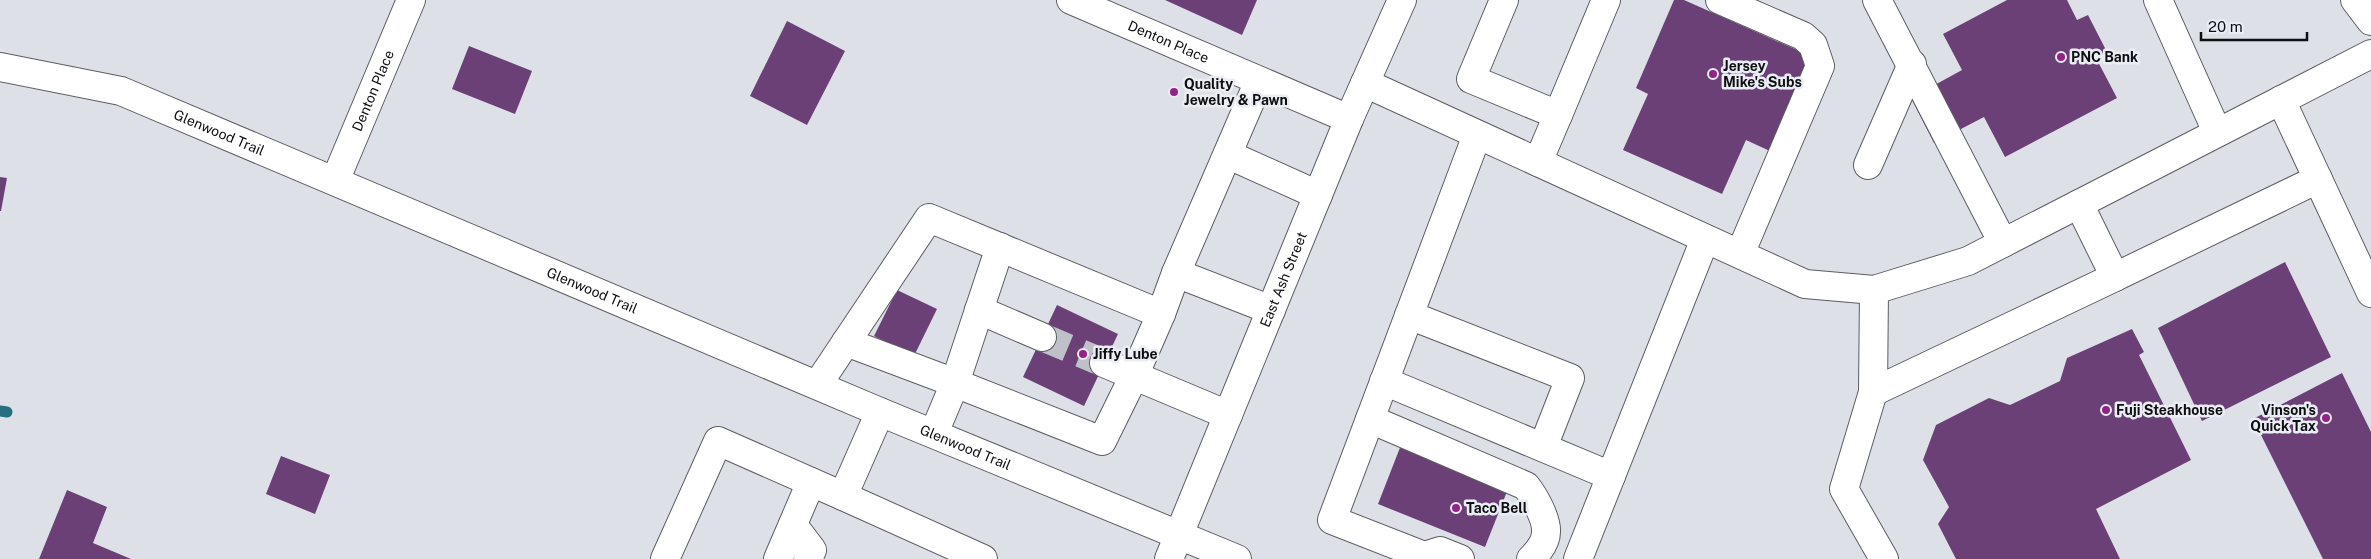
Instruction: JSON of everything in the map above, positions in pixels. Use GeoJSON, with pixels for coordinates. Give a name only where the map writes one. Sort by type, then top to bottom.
{"type":"FeatureCollection","features":[{"type":"Feature","properties":{"kind":"street","name":"Denton Place"},"geometry":{"type":"LineString","coordinates":[[335,181],[411,0]]}},
{"type":"Feature","properties":{"kind":"street","name":"Denton Place"},"geometry":{"type":"LineString","coordinates":[[1071,0],[1349,119]]}},
{"type":"Feature","properties":{"kind":"street","name":"East Ash Street"},"geometry":{"type":"LineString","coordinates":[[1174,547],[1349,119],[1402,0]]}},
{"type":"Feature","properties":{"kind":"street"},"geometry":{"type":"LineString","coordinates":[[1504,0],[1471,78],[1558,115]]}},
{"type":"Feature","properties":{"kind":"street"},"geometry":{"type":"LineString","coordinates":[[1538,162],[1606,0]]}},
{"type":"Feature","properties":{"kind":"street"},"geometry":{"type":"LineString","coordinates":[[1720,0],[1803,36],[1813,45],[1820,66],[1740,254]]}},
{"type":"Feature","properties":{"kind":"street"},"geometry":{"type":"LineString","coordinates":[[1877,0],[2004,243]]}},
{"type":"Feature","properties":{"kind":"street"},"geometry":{"type":"LineString","coordinates":[[2158,0],[2217,132]]}},
{"type":"Feature","properties":{"kind":"street"},"geometry":{"type":"LineString","coordinates":[[2355,0],[2371,20]]}},
{"type":"Feature","properties":{"kind":"street"},"geometry":{"type":"LineString","coordinates":[[1365,83],[1806,284],[1874,290],[1968,261],[2371,54]]}},
{"type":"Feature","properties":{"kind":"street"},"geometry":{"type":"LineString","coordinates":[[1868,165],[1912,64]]}},
{"type":"Feature","properties":{"kind":"street","name":"Glenwood Trail"},"geometry":{"type":"LineString","coordinates":[[0,67],[120,91],[818,384],[880,412],[934,433],[1174,547],[1237,559]]}},
{"type":"Feature","properties":{"kind":"street"},"geometry":{"type":"LineString","coordinates":[[846,342],[1102,441],[1134,376],[1161,314],[1176,273],[1229,155],[1259,80]]}},
{"type":"Feature","properties":{"kind":"street"},"geometry":{"type":"LineString","coordinates":[[2281,100],[2371,293]]}},
{"type":"Feature","properties":{"kind":"street"},"geometry":{"type":"LineString","coordinates":[[1460,559],[1440,551],[1428,557],[1332,520],[1477,135]]}},
{"type":"Feature","properties":{"kind":"street"},"geometry":{"type":"LineString","coordinates":[[1229,155],[1318,195]]}},
{"type":"Feature","properties":{"kind":"street"},"geometry":{"type":"LineString","coordinates":[[1873,392],[2318,179]]}},
{"type":"Feature","properties":{"kind":"street"},"geometry":{"type":"LineString","coordinates":[[2079,204],[2115,277]]}},
{"type":"Feature","properties":{"kind":"street"},"geometry":{"type":"LineString","coordinates":[[818,384],[929,218],[1161,314]]}},
{"type":"Feature","properties":{"kind":"street"},"geometry":{"type":"LineString","coordinates":[[1578,559],[1705,239]]}},
{"type":"Feature","properties":{"kind":"street"},"geometry":{"type":"LineString","coordinates":[[934,433],[955,383],[1000,247]]}},
{"type":"Feature","properties":{"kind":"street"},"geometry":{"type":"LineString","coordinates":[[1176,273],[1271,310]]}},
{"type":"Feature","properties":{"kind":"street"},"geometry":{"type":"LineString","coordinates":[[1874,290],[1873,392],[1844,489],[1884,559]]}},
{"type":"Feature","properties":{"kind":"street"},"geometry":{"type":"LineString","coordinates":[[979,310],[1042,337]]}},
{"type":"Feature","properties":{"kind":"street"},"geometry":{"type":"LineString","coordinates":[[1409,315],[1570,378],[1543,447]]}},
{"type":"Feature","properties":{"kind":"street"},"geometry":{"type":"LineString","coordinates":[[1104,363],[1228,415]]}},
{"type":"Feature","properties":{"kind":"street"},"geometry":{"type":"LineString","coordinates":[[1384,381],[1611,476]]}},
{"type":"Feature","properties":{"kind":"street"},"geometry":{"type":"LineString","coordinates":[[843,496],[880,412]]}},
{"type":"Feature","properties":{"kind":"street"},"geometry":{"type":"LineString","coordinates":[[1370,418],[1526,486],[1536,500],[1546,532],[1539,551],[1531,559]]}},
{"type":"Feature","properties":{"kind":"street"},"geometry":{"type":"LineString","coordinates":[[665,559],[718,441],[983,559]]}},
{"type":"Feature","properties":{"kind":"street"},"geometry":{"type":"LineString","coordinates":[[778,559],[811,482]]}},
{"type":"Feature","properties":{"kind":"street"},"geometry":{"type":"LineString","coordinates":[[793,525],[812,550],[808,559]]}},
{"type":"Feature","properties":{"kind":"building"},"geometry":{"type":"Polygon","coordinates":[[[1165,0],[1257,0],[1242,35],[1165,0]]]}},
{"type":"Feature","properties":{"kind":"building"},"geometry":{"type":"Polygon","coordinates":[[[1674,0],[1684,0],[1813,57],[1772,152],[1746,140],[1722,194],[1623,150],[1648,94],[1636,88],[1674,0]]]}},
{"type":"Feature","properties":{"kind":"building"},"geometry":{"type":"Polygon","coordinates":[[[2007,0],[2067,0],[2077,20],[2088,15],[2107,52],[2096,58],[2117,98],[2005,157],[1984,117],[1934,143],[1911,98],[1962,70],[1943,34],[2007,0]]]}},
{"type":"Feature","properties":{"kind":"building"},"geometry":{"type":"Polygon","coordinates":[[[787,21],[845,51],[807,125],[750,96],[787,21]]]}},
{"type":"Feature","properties":{"kind":"building"},"geometry":{"type":"Polygon","coordinates":[[[469,46],[532,71],[515,114],[452,89],[469,46]]]}},
{"type":"Feature","properties":{"kind":"building"},"geometry":{"type":"Polygon","coordinates":[[[0,177],[7,178],[1,211],[0,211],[0,177]]]}},
{"type":"Feature","properties":{"kind":"building"},"geometry":{"type":"Polygon","coordinates":[[[2285,262],[2331,357],[2202,421],[2158,328],[2285,262]]]}},
{"type":"Feature","properties":{"kind":"building"},"geometry":{"type":"Polygon","coordinates":[[[897,290],[937,309],[914,356],[874,336],[897,290]]]}},
{"type":"Feature","properties":{"kind":"building"},"geometry":{"type":"Polygon","coordinates":[[[1057,305],[1118,334],[1084,406],[1023,377],[1057,305]]]}},
{"type":"Feature","properties":{"kind":"building"},"geometry":{"type":"Polygon","coordinates":[[[2132,329],[2144,352],[2139,355],[2191,460],[2096,509],[2120,559],[1956,559],[1938,524],[1949,507],[1923,460],[1936,425],[1989,398],[2010,405],[2060,381],[2067,358],[2132,329]]]}},
{"type":"Feature","properties":{"kind":"building"},"geometry":{"type":"Polygon","coordinates":[[[2342,373],[2371,432],[2371,559],[2323,559],[2253,419],[2342,373]]]}},
{"type":"Feature","properties":{"kind":"building"},"geometry":{"type":"Polygon","coordinates":[[[1401,445],[1508,489],[1485,547],[1378,504],[1401,445]]]}},
{"type":"Feature","properties":{"kind":"building"},"geometry":{"type":"Polygon","coordinates":[[[281,456],[330,475],[315,514],[266,494],[281,456]]]}},
{"type":"Feature","properties":{"kind":"building"},"geometry":{"type":"Polygon","coordinates":[[[67,490],[107,507],[93,543],[131,559],[39,559],[67,490]]]}},
{"type":"Feature","properties":{"kind":"waterway"},"geometry":{"type":"LineString","coordinates":[[0,411],[7,412]]}},
{"type":"Feature","properties":{"kind":"tunnel"},"geometry":{"type":"LineString","coordinates":[[1042,337],[1104,363]]}},
{"type":"Feature","properties":{"kind":"place","name":"PNC Bank"},"geometry":{"type":"Point","coordinates":[2061,57]}},
{"type":"Feature","properties":{"kind":"place","name":"Jersey Mike's Subs"},"geometry":{"type":"Point","coordinates":[1713,74]}},
{"type":"Feature","properties":{"kind":"place","name":"Quality Jewelry & Pawn"},"geometry":{"type":"Point","coordinates":[1174,92]}},
{"type":"Feature","properties":{"kind":"place","name":"Jiffy Lube"},"geometry":{"type":"Point","coordinates":[1083,354]}},
{"type":"Feature","properties":{"kind":"place","name":"Fuji Steakhouse"},"geometry":{"type":"Point","coordinates":[2106,410]}},
{"type":"Feature","properties":{"kind":"place","name":"Vinson's Quick Tax"},"geometry":{"type":"Point","coordinates":[2326,418]}},
{"type":"Feature","properties":{"kind":"place","name":"Taco Bell"},"geometry":{"type":"Point","coordinates":[1456,508]}}]}
